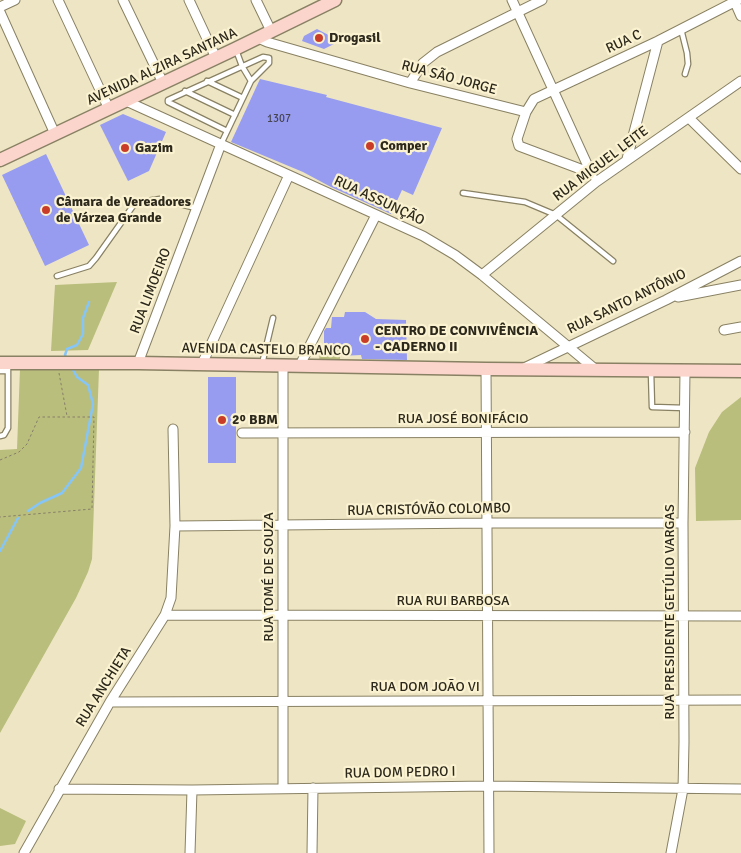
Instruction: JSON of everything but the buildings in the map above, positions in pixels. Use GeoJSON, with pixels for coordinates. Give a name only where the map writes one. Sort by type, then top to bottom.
{"type":"FeatureCollection","features":[{"type":"Feature","properties":{"kind":"street"},"geometry":{"type":"LineString","coordinates":[[0,7],[15,0]]}},
{"type":"Feature","properties":{"kind":"street"},"geometry":{"type":"LineString","coordinates":[[58,0],[109,108]]}},
{"type":"Feature","properties":{"kind":"street"},"geometry":{"type":"LineString","coordinates":[[123,0],[162,83]]}},
{"type":"Feature","properties":{"kind":"street"},"geometry":{"type":"LineString","coordinates":[[189,0],[216,58]]}},
{"type":"Feature","properties":{"kind":"street"},"geometry":{"type":"LineString","coordinates":[[256,0],[271,31]]}},
{"type":"Feature","properties":{"kind":"street"},"geometry":{"type":"LineString","coordinates":[[512,0],[596,182]]}},
{"type":"Feature","properties":{"kind":"street"},"geometry":{"type":"LineString","coordinates":[[410,83],[423,63],[437,52],[542,0]]}},
{"type":"Feature","properties":{"kind":"street"},"geometry":{"type":"LineString","coordinates":[[735,1],[741,16]]}},
{"type":"Feature","properties":{"kind":"street","name":"RUA C"},"geometry":{"type":"LineString","coordinates":[[526,112],[534,99],[658,41],[735,1]]}},
{"type":"Feature","properties":{"kind":"street","name":"AVENIDA ALZIRA SANTANA"},"geometry":{"type":"LineString","coordinates":[[1,158],[56,134],[258,38],[327,2]]}},
{"type":"Feature","properties":{"kind":"street"},"geometry":{"type":"LineString","coordinates":[[0,12],[56,134]]}},
{"type":"Feature","properties":{"kind":"street","name":"RUA SÃO JORGE"},"geometry":{"type":"LineString","coordinates":[[258,38],[266,42],[410,83],[526,112]]}},
{"type":"Feature","properties":{"kind":"street"},"geometry":{"type":"LineString","coordinates":[[627,159],[658,41]]}},
{"type":"Feature","properties":{"kind":"street","name":"RUA MIGUEL LEITE"},"geometry":{"type":"LineString","coordinates":[[482,275],[596,182],[741,81]]}},
{"type":"Feature","properties":{"kind":"street","name":"RUA ASSUNÇÃO"},"geometry":{"type":"LineString","coordinates":[[126,101],[423,236],[455,255],[482,275],[595,369]]}},
{"type":"Feature","properties":{"kind":"street"},"geometry":{"type":"LineString","coordinates":[[526,112],[517,139],[519,146],[591,173]]}},
{"type":"Feature","properties":{"kind":"street"},"geometry":{"type":"LineString","coordinates":[[689,118],[741,169]]}},
{"type":"Feature","properties":{"kind":"street","name":"RUA LIMOEIRO"},"geometry":{"type":"LineString","coordinates":[[138,363],[198,209],[221,144]]}},
{"type":"Feature","properties":{"kind":"street"},"geometry":{"type":"LineString","coordinates":[[202,364],[289,175]]}},
{"type":"Feature","properties":{"kind":"street"},"geometry":{"type":"LineString","coordinates":[[300,365],[376,215]]}},
{"type":"Feature","properties":{"kind":"street","name":"RUA SANTO ANTÔNIO"},"geometry":{"type":"LineString","coordinates":[[524,368],[666,300],[741,261]]}},
{"type":"Feature","properties":{"kind":"street"},"geometry":{"type":"LineString","coordinates":[[666,300],[741,285]]}},
{"type":"Feature","properties":{"kind":"street"},"geometry":{"type":"LineString","coordinates":[[724,330],[741,327]]}},
{"type":"Feature","properties":{"kind":"street","name":"AVENIDA CASTELO BRANCO"},"geometry":{"type":"LineString","coordinates":[[4,367],[138,363],[741,371]]}},
{"type":"Feature","properties":{"kind":"street","name":"RUA TOMÉ DE SOUZA"},"geometry":{"type":"LineString","coordinates":[[283,365],[283,788]]}},
{"type":"Feature","properties":{"kind":"street"},"geometry":{"type":"LineString","coordinates":[[486,369],[486,615],[489,853]]}},
{"type":"Feature","properties":{"kind":"street","name":"RUA PRESIDENTE GETÚLIO VARGAS"},"geometry":{"type":"LineString","coordinates":[[671,853],[683,789],[685,370]]}},
{"type":"Feature","properties":{"kind":"street","name":"RUA ANCHIETA"},"geometry":{"type":"LineString","coordinates":[[24,853],[110,702],[165,616],[171,598],[175,526],[173,429]]}},
{"type":"Feature","properties":{"kind":"street","name":"RUA JOSÉ BONIFÁCIO"},"geometry":{"type":"LineString","coordinates":[[242,433],[685,432]]}},
{"type":"Feature","properties":{"kind":"street","name":"RUA CRISTÓVÃO COLOMBO"},"geometry":{"type":"LineString","coordinates":[[175,526],[683,523]]}},
{"type":"Feature","properties":{"kind":"street","name":"RUA RUI BARBOSA"},"geometry":{"type":"LineString","coordinates":[[165,616],[741,616]]}},
{"type":"Feature","properties":{"kind":"street","name":"RUA DOM JOÃO VI"},"geometry":{"type":"LineString","coordinates":[[110,702],[741,700]]}},
{"type":"Feature","properties":{"kind":"street","name":"RUA DOM PEDRO I"},"geometry":{"type":"LineString","coordinates":[[59,789],[192,790],[488,786],[741,789]]}},
{"type":"Feature","properties":{"kind":"street"},"geometry":{"type":"LineString","coordinates":[[312,853],[313,788]]}},
{"type":"Feature","properties":{"kind":"street"},"geometry":{"type":"LineString","coordinates":[[190,853],[192,790]]}},
{"type":"Feature","properties":{"kind":"lane"},"geometry":{"type":"LineString","coordinates":[[681,29],[688,64],[685,74]]}},
{"type":"Feature","properties":{"kind":"lane"},"geometry":{"type":"LineString","coordinates":[[235,49],[250,81]]}},
{"type":"Feature","properties":{"kind":"lane"},"geometry":{"type":"LineString","coordinates":[[221,144],[243,98],[250,81],[269,62],[269,58],[263,57],[168,98],[168,102],[227,131]]}},
{"type":"Feature","properties":{"kind":"lane"},"geometry":{"type":"LineString","coordinates":[[207,81],[243,98]]}},
{"type":"Feature","properties":{"kind":"lane"},"geometry":{"type":"LineString","coordinates":[[185,91],[235,115]]}},
{"type":"Feature","properties":{"kind":"lane"},"geometry":{"type":"LineString","coordinates":[[462,193],[524,202],[556,215],[613,261]]}},
{"type":"Feature","properties":{"kind":"lane"},"geometry":{"type":"LineString","coordinates":[[57,276],[88,266],[96,258],[133,206],[140,202],[160,199],[198,209]]}},
{"type":"Feature","properties":{"kind":"lane"},"geometry":{"type":"LineString","coordinates":[[262,365],[272,318]]}},
{"type":"Feature","properties":{"kind":"lane"},"geometry":{"type":"LineString","coordinates":[[0,436],[4,435],[8,428],[4,367]]}},
{"type":"Feature","properties":{"kind":"lane"},"geometry":{"type":"LineString","coordinates":[[651,370],[652,408],[685,408]]}},
{"type":"Feature","properties":{"kind":"path"},"geometry":{"type":"LineString","coordinates":[[66,364],[68,417]]}},
{"type":"Feature","properties":{"kind":"path"},"geometry":{"type":"LineString","coordinates":[[0,460],[19,452],[27,444],[40,417],[94,417],[92,509],[0,517]]}},
{"type":"Feature","properties":{"kind":"green space"},"geometry":{"type":"Polygon","coordinates":[[[117,282],[88,350],[51,351],[55,285],[117,282]]]}},
{"type":"Feature","properties":{"kind":"green space"},"geometry":{"type":"Polygon","coordinates":[[[340,350],[340,360],[319,360],[320,351],[340,350]]]}},
{"type":"Feature","properties":{"kind":"green space"},"geometry":{"type":"Polygon","coordinates":[[[20,369],[99,369],[92,559],[76,598],[0,733],[0,450],[17,449],[20,369]]]}},
{"type":"Feature","properties":{"kind":"green space"},"geometry":{"type":"Polygon","coordinates":[[[741,397],[741,520],[696,521],[695,468],[709,432],[722,412],[741,397]]]}},
{"type":"Feature","properties":{"kind":"green space"},"geometry":{"type":"Polygon","coordinates":[[[0,808],[26,821],[15,844],[0,846],[0,808]]]}},
{"type":"Feature","properties":{"kind":"waterway"},"geometry":{"type":"LineString","coordinates":[[67,359],[65,355],[67,349],[77,345],[83,334],[83,318],[89,302]]}},
{"type":"Feature","properties":{"kind":"waterway"},"geometry":{"type":"LineString","coordinates":[[28,511],[62,493],[81,468],[93,404],[88,385],[77,377],[72,368]]}},
{"type":"Feature","properties":{"kind":"waterway"},"geometry":{"type":"LineString","coordinates":[[0,551],[18,518]]}},
{"type":"Feature","properties":{"kind":"place","name":"Drogasil"},"geometry":{"type":"Point","coordinates":[319,38]}},
{"type":"Feature","properties":{"kind":"place","name":"Comper"},"geometry":{"type":"Point","coordinates":[370,146]}},
{"type":"Feature","properties":{"kind":"place","name":"Gazim"},"geometry":{"type":"Point","coordinates":[125,148]}},
{"type":"Feature","properties":{"kind":"place","name":"Câmara de Vereadores de Várzea Grande"},"geometry":{"type":"Point","coordinates":[46,210]}},
{"type":"Feature","properties":{"kind":"place","name":"CENTRO DE CONVIVÊNCIA - CADERNO II"},"geometry":{"type":"Point","coordinates":[365,339]}},
{"type":"Feature","properties":{"kind":"place","name":"2º BBM"},"geometry":{"type":"Point","coordinates":[222,420]}}]}
